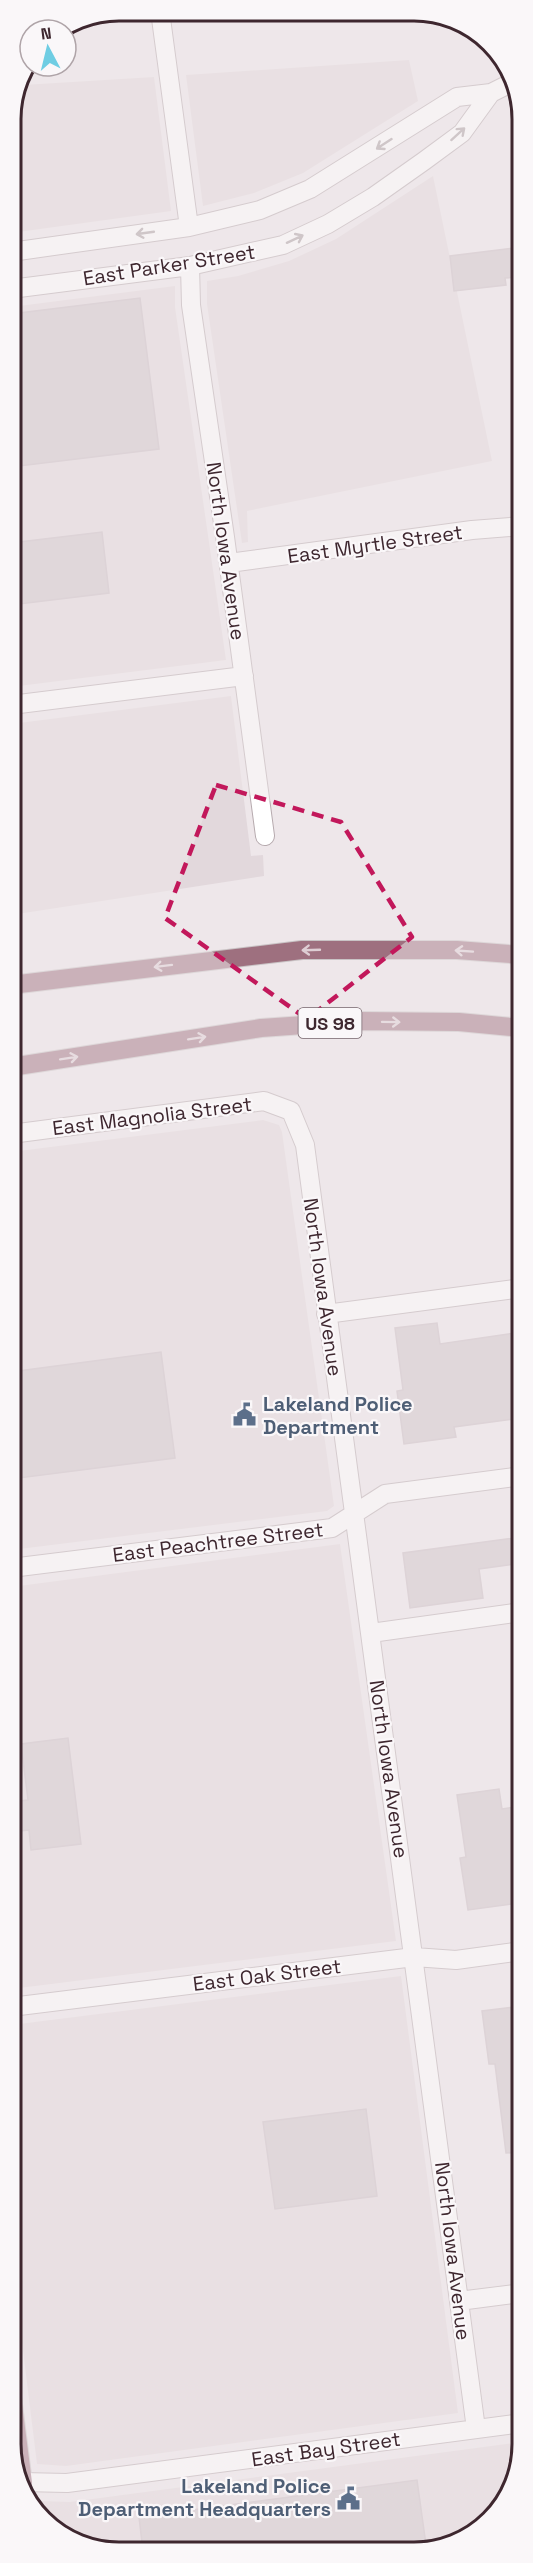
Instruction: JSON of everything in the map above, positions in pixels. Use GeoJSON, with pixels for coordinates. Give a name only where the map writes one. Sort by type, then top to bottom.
{"type":"FeatureCollection","features":[{"type":"Feature","properties":{"kind":"main road"},"geometry":{"type":"LineString","coordinates":[[21,984],[302,950],[457,950],[512,955]]}},
{"type":"Feature","properties":{"kind":"main road","name":"US 98"},"geometry":{"type":"LineString","coordinates":[[21,1065],[261,1028],[372,1022],[459,1023],[512,1027]]}},
{"type":"Feature","properties":{"kind":"street"},"geometry":{"type":"LineString","coordinates":[[161,21],[189,227]]}},
{"type":"Feature","properties":{"kind":"street","name":"East Parker Street"},"geometry":{"type":"LineString","coordinates":[[21,251],[189,227],[260,210],[310,189],[457,97],[491,93],[506,85]]}},
{"type":"Feature","properties":{"kind":"street","name":"East Parker Street"},"geometry":{"type":"LineString","coordinates":[[21,288],[190,266],[283,245],[328,224],[373,197],[462,133],[491,93]]}},
{"type":"Feature","properties":{"kind":"street","name":"North Iowa Avenue"},"geometry":{"type":"LineString","coordinates":[[190,266],[191,305],[229,563],[265,836]]}},
{"type":"Feature","properties":{"kind":"street","name":"East Myrtle Street"},"geometry":{"type":"LineString","coordinates":[[229,563],[472,530],[512,527]]}},
{"type":"Feature","properties":{"kind":"street"},"geometry":{"type":"LineString","coordinates":[[21,704],[244,676]]}},
{"type":"Feature","properties":{"kind":"street","name":"East Magnolia Street"},"geometry":{"type":"LineString","coordinates":[[21,1133],[264,1101],[291,1111]]}},
{"type":"Feature","properties":{"kind":"street","name":"North Iowa Avenue"},"geometry":{"type":"LineString","coordinates":[[291,1111],[305,1145],[476,2429]]}},
{"type":"Feature","properties":{"kind":"street"},"geometry":{"type":"LineString","coordinates":[[326,1314],[512,1289]]}},
{"type":"Feature","properties":{"kind":"street","name":"East Peachtree Street"},"geometry":{"type":"LineString","coordinates":[[21,1567],[332,1528],[385,1494],[512,1477]]}},
{"type":"Feature","properties":{"kind":"street"},"geometry":{"type":"LineString","coordinates":[[371,1633],[512,1613]]}},
{"type":"Feature","properties":{"kind":"street","name":"East Oak Street"},"geometry":{"type":"LineString","coordinates":[[21,2006],[414,1957],[456,1960],[512,1953]]}},
{"type":"Feature","properties":{"kind":"street"},"geometry":{"type":"LineString","coordinates":[[459,2301],[512,2294]]}},
{"type":"Feature","properties":{"kind":"street","name":"East Bay Street"},"geometry":{"type":"LineString","coordinates":[[29,2482],[67,2483],[512,2424]]}},
{"type":"Feature","properties":{"kind":"highlighted area"},"geometry":{"type":"Polygon","coordinates":[[[216,785],[341,822],[412,937],[307,1019],[165,918],[216,785]]]}},
{"type":"Feature","properties":{"kind":"shaded area"},"geometry":{"type":"Polygon","coordinates":[[[409,60],[418,101],[303,173],[254,193],[203,206],[186,75],[409,60]]]}},
{"type":"Feature","properties":{"kind":"shaded area"},"geometry":{"type":"Polygon","coordinates":[[[154,77],[171,211],[21,232],[21,113],[27,85],[154,77]]]}},
{"type":"Feature","properties":{"kind":"shaded area"},"geometry":{"type":"Polygon","coordinates":[[[433,176],[492,461],[247,511],[248,542],[242,543],[207,304],[207,281],[238,276],[289,261],[336,239],[433,176]]]}},
{"type":"Feature","properties":{"kind":"shaded area"},"geometry":{"type":"Polygon","coordinates":[[[175,286],[175,307],[226,660],[21,686],[21,306],[175,286]]]}},
{"type":"Feature","properties":{"kind":"shaded area"},"geometry":{"type":"Polygon","coordinates":[[[231,696],[251,856],[263,855],[264,876],[21,913],[21,723],[231,696]]]}},
{"type":"Feature","properties":{"kind":"shaded area"},"geometry":{"type":"Polygon","coordinates":[[[263,1120],[279,1125],[282,1132],[334,1506],[327,1511],[21,1549],[21,1151],[263,1120]]]}},
{"type":"Feature","properties":{"kind":"shaded area"},"geometry":{"type":"Polygon","coordinates":[[[340,1544],[396,1941],[21,1988],[21,1586],[340,1544]]]}},
{"type":"Feature","properties":{"kind":"shaded area"},"geometry":{"type":"Polygon","coordinates":[[[401,1976],[458,2413],[66,2466],[37,2464],[21,2334],[21,2024],[401,1976]]]}},
{"type":"Feature","properties":{"kind":"shaded area"},"geometry":{"type":"Polygon","coordinates":[[[512,2443],[505,2481],[488,2509],[463,2529],[445,2537],[427,2541],[119,2542],[100,2540],[70,2529],[54,2518],[41,2501],[70,2502],[512,2443]]]}},
{"type":"Feature","properties":{"kind":"building"},"geometry":{"type":"Polygon","coordinates":[[[512,248],[512,278],[505,278],[506,285],[454,291],[450,256],[512,248]]]}},
{"type":"Feature","properties":{"kind":"building"},"geometry":{"type":"Polygon","coordinates":[[[140,298],[159,449],[21,466],[21,313],[140,298]]]}},
{"type":"Feature","properties":{"kind":"building"},"geometry":{"type":"Polygon","coordinates":[[[102,532],[109,593],[21,604],[21,542],[102,532]]]}},
{"type":"Feature","properties":{"kind":"building"},"geometry":{"type":"Polygon","coordinates":[[[437,1323],[440,1344],[512,1333],[512,1419],[454,1427],[456,1437],[404,1444],[397,1391],[403,1390],[395,1328],[437,1323]]]}},
{"type":"Feature","properties":{"kind":"building"},"geometry":{"type":"Polygon","coordinates":[[[161,1352],[175,1458],[21,1478],[21,1371],[161,1352]]]}},
{"type":"Feature","properties":{"kind":"building"},"geometry":{"type":"Polygon","coordinates":[[[512,1538],[512,1564],[479,1569],[483,1598],[410,1608],[403,1553],[512,1538]]]}},
{"type":"Feature","properties":{"kind":"building"},"geometry":{"type":"Polygon","coordinates":[[[68,1738],[81,1844],[31,1850],[29,1830],[21,1831],[21,1801],[28,1800],[21,1744],[68,1738]]]}},
{"type":"Feature","properties":{"kind":"building"},"geometry":{"type":"Polygon","coordinates":[[[499,1789],[502,1809],[512,1808],[512,1904],[468,1910],[460,1858],[466,1857],[457,1795],[499,1789]]]}},
{"type":"Feature","properties":{"kind":"building"},"geometry":{"type":"Polygon","coordinates":[[[512,2007],[512,2153],[506,2153],[495,2064],[489,2064],[482,2011],[512,2007]]]}},
{"type":"Feature","properties":{"kind":"building"},"geometry":{"type":"Polygon","coordinates":[[[366,2109],[377,2196],[275,2209],[263,2122],[366,2109]]]}},
{"type":"Feature","properties":{"kind":"building","name":"Lakeland Police Department Headquarters"},"geometry":{"type":"Polygon","coordinates":[[[417,2480],[425,2541],[142,2542],[139,2517],[417,2480]]]}},
{"type":"Feature","properties":{"kind":"place","name":"Lakeland Police Department"},"geometry":{"type":"Point","coordinates":[245,1415]}},
{"type":"Feature","properties":{"kind":"place","name":"Lakeland Police Department Headquarters"},"geometry":{"type":"Point","coordinates":[349,2498]}}]}
